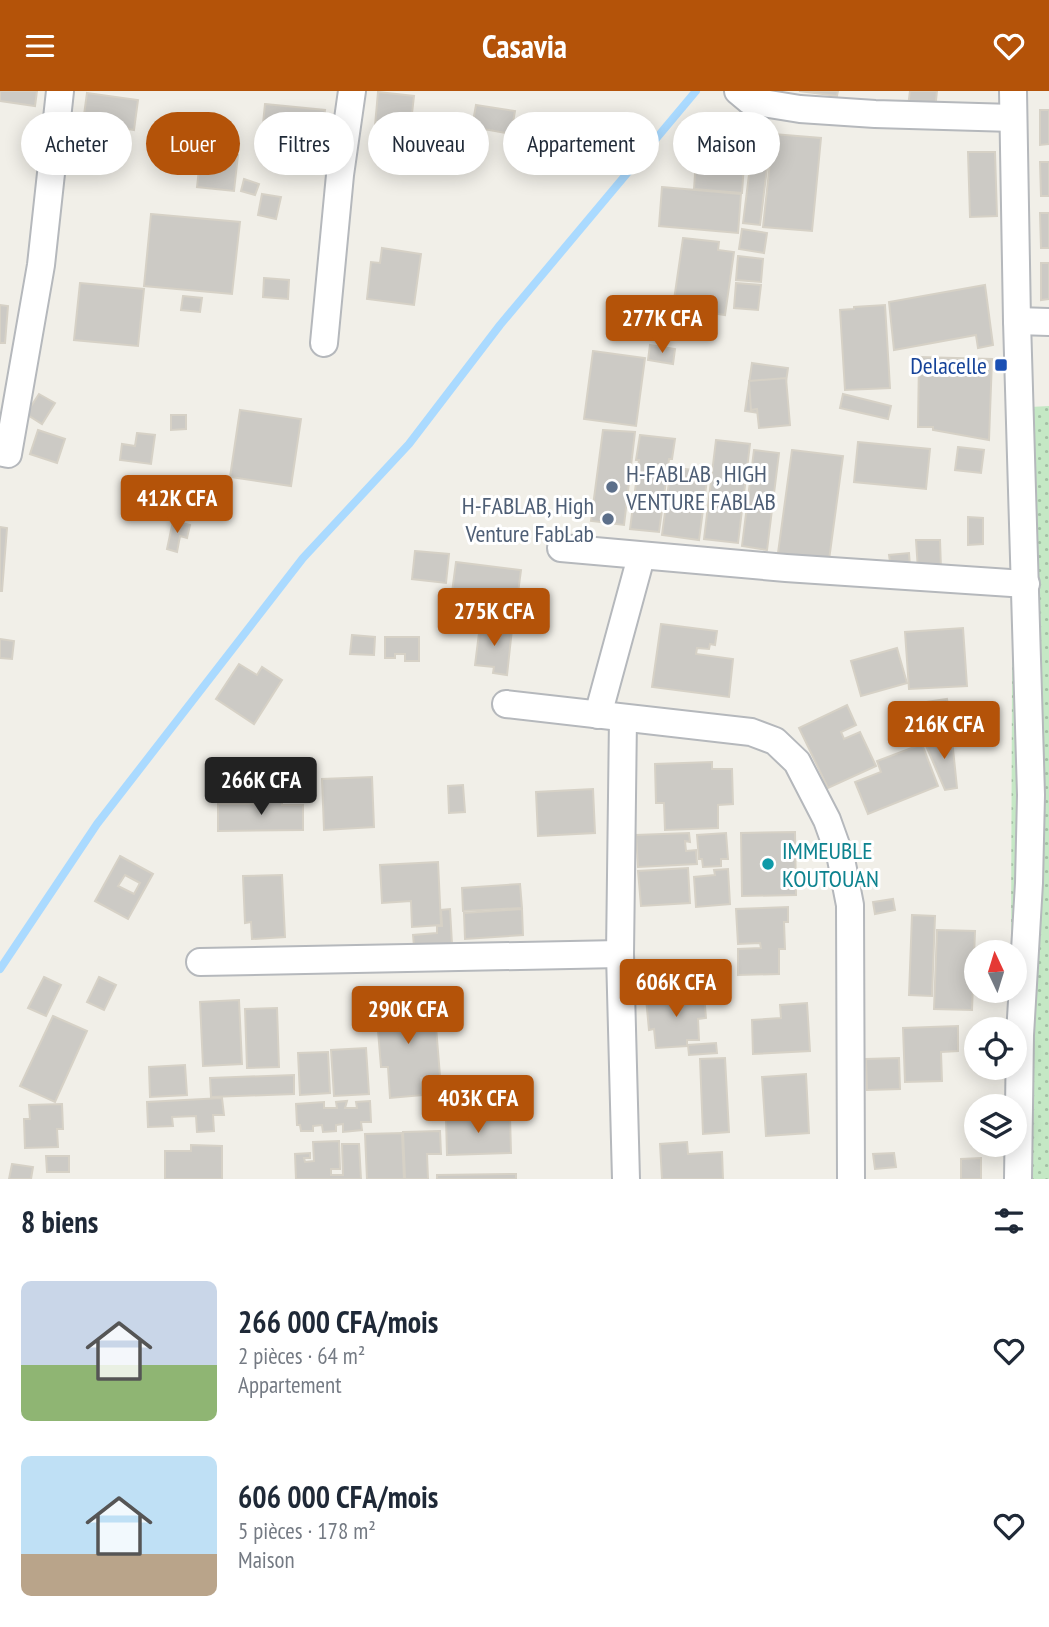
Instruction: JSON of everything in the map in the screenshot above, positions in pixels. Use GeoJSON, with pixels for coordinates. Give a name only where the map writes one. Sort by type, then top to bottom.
{"type":"FeatureCollection","features":[{"type":"Feature","properties":{"kind":"street"},"geometry":{"type":"LineString","coordinates":[[0,452],[8,454],[41,265],[60,91]]}},
{"type":"Feature","properties":{"kind":"street"},"geometry":{"type":"LineString","coordinates":[[324,343],[340,174],[352,91]]}},
{"type":"Feature","properties":{"kind":"street"},"geometry":{"type":"LineString","coordinates":[[738,91],[750,100],[800,109],[1013,118]]}},
{"type":"Feature","properties":{"kind":"street"},"geometry":{"type":"LineString","coordinates":[[1013,91],[1031,795],[1020,1035],[1018,1179]]}},
{"type":"Feature","properties":{"kind":"street"},"geometry":{"type":"LineString","coordinates":[[1017,321],[1049,322]]}},
{"type":"Feature","properties":{"kind":"street"},"geometry":{"type":"LineString","coordinates":[[561,548],[641,557],[1026,584]]}},
{"type":"Feature","properties":{"kind":"street"},"geometry":{"type":"LineString","coordinates":[[626,1179],[610,717],[641,557]]}},
{"type":"Feature","properties":{"kind":"street"},"geometry":{"type":"LineString","coordinates":[[506,704],[751,732],[775,741],[797,762],[827,820],[841,859],[850,905],[851,1179]]}},
{"type":"Feature","properties":{"kind":"street"},"geometry":{"type":"LineString","coordinates":[[1029,883],[1049,841]]}},
{"type":"Feature","properties":{"kind":"street"},"geometry":{"type":"LineString","coordinates":[[201,962],[620,954]]}},
{"type":"Feature","properties":{"kind":"green space"},"geometry":{"type":"Polygon","coordinates":[[[1049,406],[1049,1179],[1011,1179],[1011,1157],[1027,1157],[1027,1094],[1012,1094],[1013,1080],[1027,1080],[1027,1017],[1014,1017],[1014,1003],[1027,1003],[1027,940],[1011,940],[1013,408],[1049,406]]]}},
{"type":"Feature","properties":{"kind":"building"},"geometry":{"type":"Polygon","coordinates":[[[0,91],[37,91],[35,106],[0,101],[0,91]]]}},
{"type":"Feature","properties":{"kind":"building"},"geometry":{"type":"Polygon","coordinates":[[[799,91],[838,91],[837,96],[799,91]]]}},
{"type":"Feature","properties":{"kind":"building"},"geometry":{"type":"Polygon","coordinates":[[[910,91],[937,91],[935,110],[908,107],[910,91]]]}},
{"type":"Feature","properties":{"kind":"building"},"geometry":{"type":"Polygon","coordinates":[[[378,92],[414,96],[412,112],[376,112],[378,92]]]}},
{"type":"Feature","properties":{"kind":"building"},"geometry":{"type":"Polygon","coordinates":[[[87,93],[138,100],[134,130],[132,112],[84,112],[87,93]]]}},
{"type":"Feature","properties":{"kind":"building"},"geometry":{"type":"Polygon","coordinates":[[[265,104],[325,110],[325,112],[264,112],[265,104]]]}},
{"type":"Feature","properties":{"kind":"building"},"geometry":{"type":"Polygon","coordinates":[[[476,105],[515,111],[503,112],[503,133],[489,130],[489,112],[475,112],[476,105]]]}},
{"type":"Feature","properties":{"kind":"building"},"geometry":{"type":"Polygon","coordinates":[[[1040,110],[1049,110],[1049,144],[1040,145],[1040,110]]]}},
{"type":"Feature","properties":{"kind":"building"},"geometry":{"type":"Polygon","coordinates":[[[780,135],[821,138],[812,231],[763,227],[769,175],[780,175],[780,135]]]}},
{"type":"Feature","properties":{"kind":"building"},"geometry":{"type":"Polygon","coordinates":[[[968,152],[995,152],[997,216],[970,217],[968,152]]]}},
{"type":"Feature","properties":{"kind":"building"},"geometry":{"type":"Polygon","coordinates":[[[1040,162],[1049,162],[1049,196],[1041,196],[1040,162]]]}},
{"type":"Feature","properties":{"kind":"building"},"geometry":{"type":"Polygon","coordinates":[[[198,175],[236,175],[234,191],[197,187],[198,175]]]}},
{"type":"Feature","properties":{"kind":"building"},"geometry":{"type":"Polygon","coordinates":[[[695,175],[743,175],[742,193],[694,189],[695,175]]]}},
{"type":"Feature","properties":{"kind":"building"},"geometry":{"type":"Polygon","coordinates":[[[749,175],[766,175],[760,225],[743,223],[749,175]]]}},
{"type":"Feature","properties":{"kind":"building"},"geometry":{"type":"Polygon","coordinates":[[[244,179],[259,184],[255,195],[241,191],[244,179]]]}},
{"type":"Feature","properties":{"kind":"building"},"geometry":{"type":"Polygon","coordinates":[[[662,187],[741,194],[738,233],[659,226],[662,187]]]}},
{"type":"Feature","properties":{"kind":"building"},"geometry":{"type":"Polygon","coordinates":[[[262,194],[281,197],[276,219],[258,215],[262,194]]]}},
{"type":"Feature","properties":{"kind":"building"},"geometry":{"type":"Polygon","coordinates":[[[1040,213],[1049,213],[1049,248],[1041,248],[1040,213]]]}},
{"type":"Feature","properties":{"kind":"building"},"geometry":{"type":"Polygon","coordinates":[[[151,214],[240,222],[232,294],[144,286],[151,214]]]}},
{"type":"Feature","properties":{"kind":"building"},"geometry":{"type":"Polygon","coordinates":[[[742,229],[767,233],[764,253],[739,249],[742,229]]]}},
{"type":"Feature","properties":{"kind":"building"},"geometry":{"type":"Polygon","coordinates":[[[683,238],[719,242],[718,250],[734,252],[725,315],[673,307],[683,238]]]}},
{"type":"Feature","properties":{"kind":"building"},"geometry":{"type":"Polygon","coordinates":[[[382,248],[421,254],[414,305],[367,299],[371,262],[380,263],[382,248]]]}},
{"type":"Feature","properties":{"kind":"building"},"geometry":{"type":"Polygon","coordinates":[[[738,256],[763,259],[761,282],[736,280],[738,256]]]}},
{"type":"Feature","properties":{"kind":"building"},"geometry":{"type":"Polygon","coordinates":[[[1041,263],[1049,263],[1049,299],[1041,300],[1041,263]]]}},
{"type":"Feature","properties":{"kind":"building"},"geometry":{"type":"Polygon","coordinates":[[[264,278],[289,280],[288,299],[263,297],[264,278]]]}},
{"type":"Feature","properties":{"kind":"building"},"geometry":{"type":"Polygon","coordinates":[[[80,283],[144,289],[138,346],[74,340],[80,283]]]}},
{"type":"Feature","properties":{"kind":"building"},"geometry":{"type":"Polygon","coordinates":[[[736,283],[761,285],[758,310],[734,308],[736,283]]]}},
{"type":"Feature","properties":{"kind":"building"},"geometry":{"type":"Polygon","coordinates":[[[985,285],[993,345],[978,348],[976,335],[894,350],[889,302],[985,285]]]}},
{"type":"Feature","properties":{"kind":"building"},"geometry":{"type":"Polygon","coordinates":[[[183,296],[202,298],[200,312],[181,310],[183,296]]]}},
{"type":"Feature","properties":{"kind":"building"},"geometry":{"type":"Polygon","coordinates":[[[0,305],[8,306],[5,343],[0,343],[0,305]]]}},
{"type":"Feature","properties":{"kind":"building"},"geometry":{"type":"Polygon","coordinates":[[[885,305],[890,388],[845,390],[840,310],[885,305]]]}},
{"type":"Feature","properties":{"kind":"building"},"geometry":{"type":"Polygon","coordinates":[[[650,345],[675,349],[673,364],[648,360],[650,345]]]}},
{"type":"Feature","properties":{"kind":"building"},"geometry":{"type":"Polygon","coordinates":[[[593,351],[645,358],[636,426],[584,419],[593,351]]]}},
{"type":"Feature","properties":{"kind":"building"},"geometry":{"type":"Polygon","coordinates":[[[919,357],[992,359],[989,440],[933,430],[933,427],[918,427],[919,357]]]}},
{"type":"Feature","properties":{"kind":"building"},"geometry":{"type":"Polygon","coordinates":[[[752,363],[788,368],[781,416],[745,411],[752,363]]]}},
{"type":"Feature","properties":{"kind":"building"},"geometry":{"type":"Polygon","coordinates":[[[786,378],[790,425],[759,428],[757,409],[751,410],[749,381],[786,378]]]}},
{"type":"Feature","properties":{"kind":"building"},"geometry":{"type":"Polygon","coordinates":[[[39,394],[55,403],[42,424],[26,414],[39,394]]]}},
{"type":"Feature","properties":{"kind":"building"},"geometry":{"type":"Polygon","coordinates":[[[843,394],[891,406],[888,419],[840,408],[843,394]]]}},
{"type":"Feature","properties":{"kind":"building"},"geometry":{"type":"Polygon","coordinates":[[[240,410],[301,419],[291,486],[230,477],[240,410]]]}},
{"type":"Feature","properties":{"kind":"building"},"geometry":{"type":"Polygon","coordinates":[[[171,415],[186,415],[186,429],[171,430],[171,415]]]}},
{"type":"Feature","properties":{"kind":"building"},"geometry":{"type":"Polygon","coordinates":[[[38,430],[65,439],[57,463],[30,454],[38,430]]]}},
{"type":"Feature","properties":{"kind":"building","name":"H-FABLAB , HIGH VENTURE FABLAB"},"geometry":{"type":"Polygon","coordinates":[[[603,430],[635,432],[624,525],[591,521],[603,430]]]}},
{"type":"Feature","properties":{"kind":"building"},"geometry":{"type":"Polygon","coordinates":[[[137,433],[155,435],[151,464],[120,460],[122,444],[135,446],[137,433]]]}},
{"type":"Feature","properties":{"kind":"building"},"geometry":{"type":"Polygon","coordinates":[[[640,435],[675,439],[672,459],[669,459],[659,532],[630,529],[640,435]]]}},
{"type":"Feature","properties":{"kind":"building"},"geometry":{"type":"Polygon","coordinates":[[[716,440],[750,444],[738,543],[704,539],[716,440]]]}},
{"type":"Feature","properties":{"kind":"building"},"geometry":{"type":"Polygon","coordinates":[[[858,442],[930,449],[926,489],[854,482],[858,442]]]}},
{"type":"Feature","properties":{"kind":"building"},"geometry":{"type":"Polygon","coordinates":[[[958,447],[984,450],[981,473],[955,470],[958,447]]]}},
{"type":"Feature","properties":{"kind":"building"},"geometry":{"type":"Polygon","coordinates":[[[754,450],[779,453],[767,550],[742,546],[754,450]]]}},
{"type":"Feature","properties":{"kind":"building"},"geometry":{"type":"Polygon","coordinates":[[[792,450],[843,456],[829,560],[778,553],[792,450]]]}},
{"type":"Feature","properties":{"kind":"building"},"geometry":{"type":"Polygon","coordinates":[[[671,467],[708,472],[699,540],[662,535],[671,467]]]}},
{"type":"Feature","properties":{"kind":"building"},"geometry":{"type":"Polygon","coordinates":[[[968,517],[983,518],[983,544],[968,545],[968,517]]]}},
{"type":"Feature","properties":{"kind":"building"},"geometry":{"type":"Polygon","coordinates":[[[173,521],[190,525],[187,538],[180,536],[177,552],[167,549],[173,521]]]}},
{"type":"Feature","properties":{"kind":"building"},"geometry":{"type":"Polygon","coordinates":[[[0,527],[7,528],[2,591],[0,591],[0,527]]]}},
{"type":"Feature","properties":{"kind":"building"},"geometry":{"type":"Polygon","coordinates":[[[916,540],[940,540],[941,569],[918,570],[916,540]]]}},
{"type":"Feature","properties":{"kind":"building"},"geometry":{"type":"Polygon","coordinates":[[[415,551],[449,554],[446,583],[412,579],[415,551]]]}},
{"type":"Feature","properties":{"kind":"building"},"geometry":{"type":"Polygon","coordinates":[[[909,553],[910,567],[891,569],[889,555],[909,553]]]}},
{"type":"Feature","properties":{"kind":"building"},"geometry":{"type":"Polygon","coordinates":[[[456,562],[521,570],[514,623],[449,615],[456,562]]]}},
{"type":"Feature","properties":{"kind":"building"},"geometry":{"type":"Polygon","coordinates":[[[661,624],[717,631],[715,645],[710,644],[709,649],[697,648],[696,654],[733,659],[729,697],[652,687],[661,624]]]}},
{"type":"Feature","properties":{"kind":"building"},"geometry":{"type":"Polygon","coordinates":[[[480,625],[512,629],[507,675],[493,673],[494,667],[475,665],[480,625]]]}},
{"type":"Feature","properties":{"kind":"building"},"geometry":{"type":"Polygon","coordinates":[[[963,628],[967,686],[909,689],[905,632],[963,628]]]}},
{"type":"Feature","properties":{"kind":"building"},"geometry":{"type":"Polygon","coordinates":[[[352,635],[375,637],[374,655],[350,654],[352,635]]]}},
{"type":"Feature","properties":{"kind":"building"},"geometry":{"type":"Polygon","coordinates":[[[385,637],[419,637],[419,661],[405,661],[405,654],[385,658],[385,637]]]}},
{"type":"Feature","properties":{"kind":"building"},"geometry":{"type":"Polygon","coordinates":[[[0,639],[14,641],[12,659],[0,658],[0,639]]]}},
{"type":"Feature","properties":{"kind":"building"},"geometry":{"type":"Polygon","coordinates":[[[897,648],[907,683],[861,696],[851,661],[897,648]]]}},
{"type":"Feature","properties":{"kind":"building"},"geometry":{"type":"Polygon","coordinates":[[[239,664],[257,675],[262,667],[282,680],[254,724],[216,699],[239,664]]]}},
{"type":"Feature","properties":{"kind":"building"},"geometry":{"type":"Polygon","coordinates":[[[947,699],[951,723],[922,727],[919,703],[947,699]]]}},
{"type":"Feature","properties":{"kind":"building"},"geometry":{"type":"Polygon","coordinates":[[[992,702],[994,728],[968,730],[966,704],[992,702]]]}},
{"type":"Feature","properties":{"kind":"building"},"geometry":{"type":"Polygon","coordinates":[[[847,705],[856,725],[841,732],[844,739],[860,732],[876,766],[828,788],[799,728],[847,705]]]}},
{"type":"Feature","properties":{"kind":"building"},"geometry":{"type":"Polygon","coordinates":[[[952,739],[957,788],[945,790],[924,741],[952,739]]]}},
{"type":"Feature","properties":{"kind":"building"},"geometry":{"type":"Polygon","coordinates":[[[922,744],[938,786],[868,814],[855,782],[881,772],[877,761],[922,744]]]}},
{"type":"Feature","properties":{"kind":"building"},"geometry":{"type":"Polygon","coordinates":[[[712,762],[712,769],[732,769],[733,804],[718,805],[718,828],[665,830],[664,803],[656,803],[655,764],[712,762]]]}},
{"type":"Feature","properties":{"kind":"building"},"geometry":{"type":"Polygon","coordinates":[[[372,777],[374,827],[324,830],[322,779],[372,777]]]}},
{"type":"Feature","properties":{"kind":"building"},"geometry":{"type":"Polygon","coordinates":[[[463,785],[465,812],[449,813],[448,786],[463,785]]]}},
{"type":"Feature","properties":{"kind":"building"},"geometry":{"type":"Polygon","coordinates":[[[593,789],[595,833],[538,836],[536,792],[593,789]]]}},
{"type":"Feature","properties":{"kind":"building"},"geometry":{"type":"Polygon","coordinates":[[[263,798],[282,798],[282,805],[303,805],[303,830],[218,831],[218,804],[263,804],[263,798]]]}},
{"type":"Feature","properties":{"kind":"building","name":"IMMEUBLE KOUTOUAN"},"geometry":{"type":"Polygon","coordinates":[[[795,832],[796,895],[742,896],[741,833],[795,832]]]}},
{"type":"Feature","properties":{"kind":"building"},"geometry":{"type":"Polygon","coordinates":[[[689,833],[690,842],[685,841],[686,851],[696,850],[697,864],[638,867],[636,835],[689,833]]]}},
{"type":"Feature","properties":{"kind":"building"},"geometry":{"type":"Polygon","coordinates":[[[726,833],[728,859],[721,859],[721,866],[703,867],[702,859],[699,859],[697,835],[726,833]]]}},
{"type":"Feature","properties":{"kind":"building"},"geometry":{"type":"Polygon","coordinates":[[[120,856],[153,874],[128,919],[95,901],[120,856]],[[125,875],[118,886],[134,894],[140,883],[125,875]]]}},
{"type":"Feature","properties":{"kind":"building"},"geometry":{"type":"Polygon","coordinates":[[[438,862],[441,925],[412,927],[411,901],[382,903],[380,865],[438,862]]]}},
{"type":"Feature","properties":{"kind":"building"},"geometry":{"type":"Polygon","coordinates":[[[688,868],[690,903],[641,906],[638,871],[688,868]]]}},
{"type":"Feature","properties":{"kind":"building"},"geometry":{"type":"Polygon","coordinates":[[[728,869],[730,904],[696,907],[694,877],[715,875],[714,870],[728,869]]]}},
{"type":"Feature","properties":{"kind":"building"},"geometry":{"type":"Polygon","coordinates":[[[282,875],[285,937],[252,939],[251,922],[245,923],[243,876],[282,875]]]}},
{"type":"Feature","properties":{"kind":"building"},"geometry":{"type":"Polygon","coordinates":[[[520,884],[522,908],[463,911],[462,888],[520,884]]]}},
{"type":"Feature","properties":{"kind":"building"},"geometry":{"type":"Polygon","coordinates":[[[893,899],[895,910],[875,914],[873,902],[893,899]]]}},
{"type":"Feature","properties":{"kind":"building"},"geometry":{"type":"Polygon","coordinates":[[[788,907],[788,922],[784,922],[785,949],[779,949],[779,974],[738,975],[738,949],[761,948],[760,943],[738,944],[736,909],[788,907]]]}},
{"type":"Feature","properties":{"kind":"building"},"geometry":{"type":"Polygon","coordinates":[[[450,909],[452,944],[414,946],[413,935],[437,933],[437,926],[442,926],[441,910],[450,909]]]}},
{"type":"Feature","properties":{"kind":"building"},"geometry":{"type":"Polygon","coordinates":[[[522,909],[523,935],[465,939],[464,913],[522,909]]]}},
{"type":"Feature","properties":{"kind":"building"},"geometry":{"type":"Polygon","coordinates":[[[912,915],[935,916],[932,996],[909,995],[912,915]]]}},
{"type":"Feature","properties":{"kind":"building"},"geometry":{"type":"Polygon","coordinates":[[[937,930],[975,931],[975,940],[964,940],[964,1003],[972,1003],[972,1010],[934,1009],[937,930]]]}},
{"type":"Feature","properties":{"kind":"building"},"geometry":{"type":"Polygon","coordinates":[[[44,977],[61,985],[46,1016],[28,1008],[44,977]]]}},
{"type":"Feature","properties":{"kind":"building"},"geometry":{"type":"Polygon","coordinates":[[[99,977],[116,985],[104,1010],[87,1002],[99,977]]]}},
{"type":"Feature","properties":{"kind":"building"},"geometry":{"type":"Polygon","coordinates":[[[704,994],[706,1018],[698,1019],[699,1040],[687,1040],[687,1046],[656,1048],[654,1029],[649,1030],[646,998],[704,994]]]}},
{"type":"Feature","properties":{"kind":"building"},"geometry":{"type":"Polygon","coordinates":[[[239,1000],[242,1064],[203,1066],[200,1002],[239,1000]]]}},
{"type":"Feature","properties":{"kind":"building"},"geometry":{"type":"Polygon","coordinates":[[[434,1002],[440,1076],[421,1078],[422,1095],[390,1098],[388,1067],[381,1067],[376,1006],[434,1002]]]}},
{"type":"Feature","properties":{"kind":"building"},"geometry":{"type":"Polygon","coordinates":[[[807,1003],[810,1051],[753,1054],[752,1020],[781,1018],[780,1005],[807,1003]]]}},
{"type":"Feature","properties":{"kind":"building"},"geometry":{"type":"Polygon","coordinates":[[[277,1008],[279,1067],[247,1068],[245,1009],[277,1008]]]}},
{"type":"Feature","properties":{"kind":"building"},"geometry":{"type":"Polygon","coordinates":[[[53,1016],[87,1031],[55,1102],[20,1086],[53,1016]]]}},
{"type":"Feature","properties":{"kind":"building"},"geometry":{"type":"Polygon","coordinates":[[[958,1026],[958,1051],[941,1052],[942,1081],[905,1082],[903,1028],[958,1026]]]}},
{"type":"Feature","properties":{"kind":"building"},"geometry":{"type":"Polygon","coordinates":[[[716,1043],[717,1053],[689,1055],[688,1045],[716,1043]]]}},
{"type":"Feature","properties":{"kind":"building"},"geometry":{"type":"Polygon","coordinates":[[[366,1048],[369,1094],[334,1096],[331,1050],[366,1048]]]}},
{"type":"Feature","properties":{"kind":"building"},"geometry":{"type":"Polygon","coordinates":[[[328,1052],[330,1093],[300,1095],[298,1053],[328,1052]]]}},
{"type":"Feature","properties":{"kind":"building"},"geometry":{"type":"Polygon","coordinates":[[[725,1058],[729,1132],[703,1134],[700,1059],[725,1058]]]}},
{"type":"Feature","properties":{"kind":"building"},"geometry":{"type":"Polygon","coordinates":[[[899,1058],[900,1089],[867,1090],[866,1059],[899,1058]]]}},
{"type":"Feature","properties":{"kind":"building"},"geometry":{"type":"Polygon","coordinates":[[[185,1065],[187,1095],[150,1097],[149,1067],[185,1065]]]}},
{"type":"Feature","properties":{"kind":"building"},"geometry":{"type":"Polygon","coordinates":[[[806,1074],[809,1133],[766,1136],[762,1077],[806,1074]]]}},
{"type":"Feature","properties":{"kind":"building"},"geometry":{"type":"Polygon","coordinates":[[[294,1075],[294,1094],[211,1097],[210,1078],[294,1075]]]}},
{"type":"Feature","properties":{"kind":"building"},"geometry":{"type":"Polygon","coordinates":[[[222,1098],[224,1115],[213,1115],[214,1131],[197,1132],[196,1116],[172,1117],[173,1126],[148,1127],[147,1102],[222,1098]]]}},
{"type":"Feature","properties":{"kind":"building"},"geometry":{"type":"Polygon","coordinates":[[[347,1101],[345,1108],[357,1108],[356,1102],[370,1101],[371,1122],[361,1122],[362,1130],[343,1132],[343,1124],[336,1125],[336,1131],[323,1132],[322,1125],[313,1126],[313,1131],[301,1131],[300,1125],[297,1125],[296,1104],[324,1102],[324,1108],[337,1108],[336,1102],[347,1101]]]}},
{"type":"Feature","properties":{"kind":"building"},"geometry":{"type":"Polygon","coordinates":[[[62,1104],[63,1129],[57,1129],[58,1147],[25,1148],[24,1119],[30,1119],[29,1105],[62,1104]]]}},
{"type":"Feature","properties":{"kind":"building"},"geometry":{"type":"Polygon","coordinates":[[[510,1116],[511,1153],[447,1155],[446,1118],[510,1116]]]}},
{"type":"Feature","properties":{"kind":"building"},"geometry":{"type":"Polygon","coordinates":[[[440,1131],[441,1154],[427,1154],[428,1179],[405,1179],[403,1132],[440,1131]]]}},
{"type":"Feature","properties":{"kind":"building"},"geometry":{"type":"Polygon","coordinates":[[[402,1133],[404,1179],[367,1179],[365,1134],[402,1133]]]}},
{"type":"Feature","properties":{"kind":"building"},"geometry":{"type":"Polygon","coordinates":[[[339,1141],[340,1169],[331,1169],[331,1175],[343,1175],[342,1144],[359,1144],[361,1179],[296,1179],[295,1154],[310,1153],[310,1158],[304,1158],[305,1162],[314,1161],[313,1142],[339,1141]]]}},
{"type":"Feature","properties":{"kind":"building"},"geometry":{"type":"Polygon","coordinates":[[[687,1142],[688,1154],[722,1152],[723,1179],[662,1179],[660,1144],[687,1142]]]}},
{"type":"Feature","properties":{"kind":"building"},"geometry":{"type":"Polygon","coordinates":[[[191,1145],[222,1146],[222,1179],[165,1179],[165,1151],[191,1151],[191,1145]]]}},
{"type":"Feature","properties":{"kind":"building"},"geometry":{"type":"Polygon","coordinates":[[[894,1153],[896,1167],[875,1169],[873,1154],[894,1153]]]}},
{"type":"Feature","properties":{"kind":"building"},"geometry":{"type":"Polygon","coordinates":[[[46,1156],[69,1156],[69,1172],[47,1172],[46,1156]]]}},
{"type":"Feature","properties":{"kind":"building"},"geometry":{"type":"Polygon","coordinates":[[[981,1158],[981,1179],[961,1179],[961,1159],[981,1158]]]}},
{"type":"Feature","properties":{"kind":"building"},"geometry":{"type":"Polygon","coordinates":[[[12,1164],[33,1167],[31,1179],[9,1179],[12,1164]]]}},
{"type":"Feature","properties":{"kind":"building"},"geometry":{"type":"Polygon","coordinates":[[[516,1174],[516,1179],[437,1179],[437,1175],[516,1174]]]}},
{"type":"Feature","properties":{"kind":"waterway"},"geometry":{"type":"LineString","coordinates":[[0,969],[97,824],[303,558],[409,444],[500,325],[696,91]]}},
{"type":"Feature","properties":{"kind":"place","name":"Delacelle"},"geometry":{"type":"Point","coordinates":[1001,365]}},
{"type":"Feature","properties":{"kind":"place","name":"H-FABLAB , HIGH VENTURE FABLAB"},"geometry":{"type":"Point","coordinates":[612,487]}},
{"type":"Feature","properties":{"kind":"place","name":"H-FABLAB, High Venture FabLab"},"geometry":{"type":"Point","coordinates":[608,519]}},
{"type":"Feature","properties":{"kind":"place","name":"IMMEUBLE KOUTOUAN"},"geometry":{"type":"Point","coordinates":[768,864]}}]}
